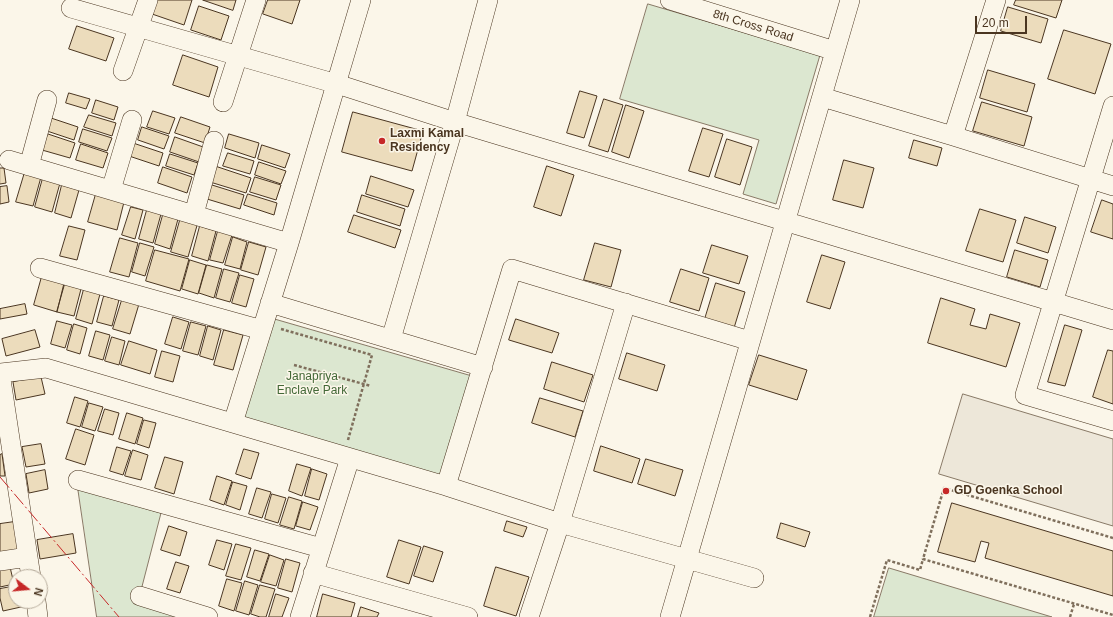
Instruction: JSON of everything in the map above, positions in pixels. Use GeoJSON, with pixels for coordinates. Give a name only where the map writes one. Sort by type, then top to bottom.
{"type":"FeatureCollection","features":[{"type":"Feature","properties":{"kind":"street"},"geometry":{"type":"LineString","coordinates":[[123,71],[148,0]]}},
{"type":"Feature","properties":{"kind":"street"},"geometry":{"type":"LineString","coordinates":[[223,102],[256,0]]}},
{"type":"Feature","properties":{"kind":"street"},"geometry":{"type":"LineString","coordinates":[[233,423],[268,328],[270,303],[290,242],[361,0]]}},
{"type":"Feature","properties":{"kind":"street"},"geometry":{"type":"LineString","coordinates":[[391,339],[455,122],[488,0]]}},
{"type":"Feature","properties":{"kind":"street","name":"8th Cross Road"},"geometry":{"type":"LineString","coordinates":[[670,0],[835,51]]}},
{"type":"Feature","properties":{"kind":"street"},"geometry":{"type":"LineString","coordinates":[[670,617],[850,0]]}},
{"type":"Feature","properties":{"kind":"street"},"geometry":{"type":"LineString","coordinates":[[953,136],[996,0]]}},
{"type":"Feature","properties":{"kind":"street"},"geometry":{"type":"LineString","coordinates":[[71,8],[337,84],[455,122],[1113,320]]}},
{"type":"Feature","properties":{"kind":"street"},"geometry":{"type":"LineString","coordinates":[[822,97],[1113,186]]}},
{"type":"Feature","properties":{"kind":"street"},"geometry":{"type":"LineString","coordinates":[[29,166],[47,100]]}},
{"type":"Feature","properties":{"kind":"street"},"geometry":{"type":"LineString","coordinates":[[1113,106],[1026,394],[1113,422]]}},
{"type":"Feature","properties":{"kind":"street"},"geometry":{"type":"LineString","coordinates":[[111,190],[132,120]]}},
{"type":"Feature","properties":{"kind":"street"},"geometry":{"type":"LineString","coordinates":[[194,214],[214,141]]}},
{"type":"Feature","properties":{"kind":"street"},"geometry":{"type":"LineString","coordinates":[[9,160],[290,242]]}},
{"type":"Feature","properties":{"kind":"street"},"geometry":{"type":"LineString","coordinates":[[40,268],[268,328]]}},
{"type":"Feature","properties":{"kind":"street"},"geometry":{"type":"LineString","coordinates":[[446,486],[512,269],[750,340]]}},
{"type":"Feature","properties":{"kind":"street"},"geometry":{"type":"LineString","coordinates":[[270,303],[483,367]]}},
{"type":"Feature","properties":{"kind":"street"},"geometry":{"type":"LineString","coordinates":[[529,617],[560,523],[626,303]]}},
{"type":"Feature","properties":{"kind":"street"},"geometry":{"type":"LineString","coordinates":[[30,569],[0,373],[46,368],[446,486],[560,523],[686,560],[754,578]]}},
{"type":"Feature","properties":{"kind":"street"},"geometry":{"type":"LineString","coordinates":[[300,617],[350,458]]}},
{"type":"Feature","properties":{"kind":"street"},"geometry":{"type":"LineString","coordinates":[[78,480],[321,548]]}},
{"type":"Feature","properties":{"kind":"street"},"geometry":{"type":"LineString","coordinates":[[0,562],[28,557]]}},
{"type":"Feature","properties":{"kind":"street"},"geometry":{"type":"LineString","coordinates":[[313,573],[439,614],[468,617]]}},
{"type":"Feature","properties":{"kind":"street"},"geometry":{"type":"LineString","coordinates":[[140,596],[208,617]]}},
{"type":"Feature","properties":{"kind":"path"},"geometry":{"type":"LineString","coordinates":[[268,328],[372,355],[348,440],[340,438]]}},
{"type":"Feature","properties":{"kind":"path"},"geometry":{"type":"LineString","coordinates":[[294,364],[371,386]]}},
{"type":"Feature","properties":{"kind":"path"},"geometry":{"type":"LineString","coordinates":[[870,617],[887,560],[920,570],[944,488],[1113,538]]}},
{"type":"Feature","properties":{"kind":"path"},"geometry":{"type":"LineString","coordinates":[[923,559],[1113,615]]}},
{"type":"Feature","properties":{"kind":"path"},"geometry":{"type":"LineString","coordinates":[[1070,617],[1074,604]]}},
{"type":"Feature","properties":{"kind":"green space"},"geometry":{"type":"Polygon","coordinates":[[[648,4],[820,55],[776,204],[743,194],[759,140],[620,99],[648,4]]]}},
{"type":"Feature","properties":{"kind":"green space","name":"Janapriya Enclave Park"},"geometry":{"type":"Polygon","coordinates":[[[271,318],[472,376],[443,476],[242,418],[271,318]]]}},
{"type":"Feature","properties":{"kind":"green space"},"geometry":{"type":"Polygon","coordinates":[[[78,488],[161,513],[138,602],[186,617],[97,617],[78,488]]]}},
{"type":"Feature","properties":{"kind":"green space"},"geometry":{"type":"Polygon","coordinates":[[[889,568],[1052,617],[874,617],[889,568]]]}},
{"type":"Feature","properties":{"kind":"shaded area"},"geometry":{"type":"Polygon","coordinates":[[[963,394],[1113,439],[1113,526],[939,474],[963,394]]]}},
{"type":"Feature","properties":{"kind":"building"},"geometry":{"type":"Polygon","coordinates":[[[157,0],[192,0],[184,25],[152,14],[157,0]]]}},
{"type":"Feature","properties":{"kind":"building"},"geometry":{"type":"Polygon","coordinates":[[[203,0],[236,0],[233,10],[203,0]]]}},
{"type":"Feature","properties":{"kind":"building"},"geometry":{"type":"Polygon","coordinates":[[[268,0],[300,0],[292,24],[263,14],[268,0]]]}},
{"type":"Feature","properties":{"kind":"building"},"geometry":{"type":"Polygon","coordinates":[[[1016,0],[1062,0],[1056,18],[1014,5],[1016,0]]]}},
{"type":"Feature","properties":{"kind":"building"},"geometry":{"type":"Polygon","coordinates":[[[199,6],[229,16],[221,40],[191,30],[199,6]]]}},
{"type":"Feature","properties":{"kind":"building"},"geometry":{"type":"Polygon","coordinates":[[[1008,7],[1048,19],[1041,43],[1001,31],[1008,7]]]}},
{"type":"Feature","properties":{"kind":"building"},"geometry":{"type":"Polygon","coordinates":[[[77,26],[114,38],[106,61],[69,49],[77,26]]]}},
{"type":"Feature","properties":{"kind":"building"},"geometry":{"type":"Polygon","coordinates":[[[1064,30],[1111,44],[1095,94],[1048,79],[1064,30]]]}},
{"type":"Feature","properties":{"kind":"building"},"geometry":{"type":"Polygon","coordinates":[[[183,55],[218,67],[209,97],[173,85],[183,55]]]}},
{"type":"Feature","properties":{"kind":"building"},"geometry":{"type":"Polygon","coordinates":[[[988,70],[1035,84],[1027,112],[980,98],[988,70]]]}},
{"type":"Feature","properties":{"kind":"building"},"geometry":{"type":"Polygon","coordinates":[[[580,91],[597,96],[584,138],[567,133],[580,91]]]}},
{"type":"Feature","properties":{"kind":"building"},"geometry":{"type":"Polygon","coordinates":[[[69,93],[90,99],[86,109],[66,103],[69,93]]]}},
{"type":"Feature","properties":{"kind":"building"},"geometry":{"type":"Polygon","coordinates":[[[604,99],[623,105],[608,152],[589,146],[604,99]]]}},
{"type":"Feature","properties":{"kind":"building"},"geometry":{"type":"Polygon","coordinates":[[[96,100],[118,107],[114,120],[92,113],[96,100]]]}},
{"type":"Feature","properties":{"kind":"building"},"geometry":{"type":"Polygon","coordinates":[[[982,102],[1032,117],[1024,146],[973,131],[982,102]]]}},
{"type":"Feature","properties":{"kind":"building"},"geometry":{"type":"Polygon","coordinates":[[[626,105],[644,111],[629,158],[612,152],[626,105]]]}},
{"type":"Feature","properties":{"kind":"building"},"geometry":{"type":"Polygon","coordinates":[[[153,111],[175,118],[169,134],[147,127],[153,111]]]}},
{"type":"Feature","properties":{"kind":"building","name":"Laxmi Kamal Residency"},"geometry":{"type":"Polygon","coordinates":[[[353,112],[423,131],[412,171],[342,152],[353,112]]]}},
{"type":"Feature","properties":{"kind":"building"},"geometry":{"type":"Polygon","coordinates":[[[89,115],[116,123],[112,136],[84,127],[89,115]]]}},
{"type":"Feature","properties":{"kind":"building"},"geometry":{"type":"Polygon","coordinates":[[[181,117],[210,127],[205,143],[175,133],[181,117]]]}},
{"type":"Feature","properties":{"kind":"building"},"geometry":{"type":"Polygon","coordinates":[[[51,118],[78,127],[74,140],[47,131],[51,118]]]}},
{"type":"Feature","properties":{"kind":"building"},"geometry":{"type":"Polygon","coordinates":[[[142,127],[169,136],[164,149],[138,140],[142,127]]]}},
{"type":"Feature","properties":{"kind":"building"},"geometry":{"type":"Polygon","coordinates":[[[703,128],[723,134],[709,177],[689,171],[703,128]]]}},
{"type":"Feature","properties":{"kind":"building"},"geometry":{"type":"Polygon","coordinates":[[[83,129],[112,138],[107,151],[79,142],[83,129]]]}},
{"type":"Feature","properties":{"kind":"building"},"geometry":{"type":"Polygon","coordinates":[[[48,134],[75,143],[70,158],[42,150],[48,134]]]}},
{"type":"Feature","properties":{"kind":"building"},"geometry":{"type":"Polygon","coordinates":[[[229,134],[259,143],[255,158],[225,148],[229,134]]]}},
{"type":"Feature","properties":{"kind":"building"},"geometry":{"type":"Polygon","coordinates":[[[175,137],[206,148],[202,163],[170,152],[175,137]]]}},
{"type":"Feature","properties":{"kind":"building"},"geometry":{"type":"Polygon","coordinates":[[[727,139],[752,147],[740,185],[715,177],[727,139]]]}},
{"type":"Feature","properties":{"kind":"building"},"geometry":{"type":"Polygon","coordinates":[[[914,140],[942,148],[937,166],[909,158],[914,140]]]}},
{"type":"Feature","properties":{"kind":"building"},"geometry":{"type":"Polygon","coordinates":[[[133,143],[163,153],[159,166],[129,156],[133,143]]]}},
{"type":"Feature","properties":{"kind":"building"},"geometry":{"type":"Polygon","coordinates":[[[81,144],[108,153],[103,168],[76,160],[81,144]]]}},
{"type":"Feature","properties":{"kind":"building"},"geometry":{"type":"Polygon","coordinates":[[[262,145],[290,154],[285,168],[258,159],[262,145]]]}},
{"type":"Feature","properties":{"kind":"building"},"geometry":{"type":"Polygon","coordinates":[[[228,153],[254,161],[250,174],[223,166],[228,153]]]}},
{"type":"Feature","properties":{"kind":"building"},"geometry":{"type":"Polygon","coordinates":[[[170,154],[198,163],[194,175],[166,166],[170,154]]]}},
{"type":"Feature","properties":{"kind":"building"},"geometry":{"type":"Polygon","coordinates":[[[844,160],[874,168],[863,208],[833,200],[844,160]]]}},
{"type":"Feature","properties":{"kind":"building"},"geometry":{"type":"Polygon","coordinates":[[[259,162],[286,171],[281,184],[255,175],[259,162]]]}},
{"type":"Feature","properties":{"kind":"building"},"geometry":{"type":"Polygon","coordinates":[[[215,166],[251,178],[246,193],[210,182],[215,166]]]}},
{"type":"Feature","properties":{"kind":"building"},"geometry":{"type":"Polygon","coordinates":[[[547,166],[574,175],[561,216],[534,207],[547,166]]]}},
{"type":"Feature","properties":{"kind":"building"},"geometry":{"type":"Polygon","coordinates":[[[163,167],[192,177],[187,193],[158,183],[163,167]]]}},
{"type":"Feature","properties":{"kind":"building"},"geometry":{"type":"Polygon","coordinates":[[[0,168],[4,168],[6,183],[0,184],[0,168]]]}},
{"type":"Feature","properties":{"kind":"building"},"geometry":{"type":"Polygon","coordinates":[[[25,172],[41,177],[33,206],[16,202],[25,172]]]}},
{"type":"Feature","properties":{"kind":"building"},"geometry":{"type":"Polygon","coordinates":[[[371,176],[414,190],[408,207],[366,194],[371,176]]]}},
{"type":"Feature","properties":{"kind":"building"},"geometry":{"type":"Polygon","coordinates":[[[255,177],[281,185],[276,200],[250,192],[255,177]]]}},
{"type":"Feature","properties":{"kind":"building"},"geometry":{"type":"Polygon","coordinates":[[[43,178],[60,183],[52,212],[35,207],[43,178]]]}},
{"type":"Feature","properties":{"kind":"building"},"geometry":{"type":"Polygon","coordinates":[[[62,185],[79,190],[71,218],[55,213],[62,185]]]}},
{"type":"Feature","properties":{"kind":"building"},"geometry":{"type":"Polygon","coordinates":[[[212,185],[244,195],[240,209],[207,199],[212,185]]]}},
{"type":"Feature","properties":{"kind":"building"},"geometry":{"type":"Polygon","coordinates":[[[7,186],[9,202],[0,204],[0,187],[7,186]]]}},
{"type":"Feature","properties":{"kind":"building"},"geometry":{"type":"Polygon","coordinates":[[[96,194],[124,202],[117,230],[88,222],[96,194]]]}},
{"type":"Feature","properties":{"kind":"building"},"geometry":{"type":"Polygon","coordinates":[[[248,194],[277,203],[274,215],[244,205],[248,194]]]}},
{"type":"Feature","properties":{"kind":"building"},"geometry":{"type":"Polygon","coordinates":[[[362,195],[405,209],[400,226],[357,212],[362,195]]]}},
{"type":"Feature","properties":{"kind":"building"},"geometry":{"type":"Polygon","coordinates":[[[1102,200],[1113,204],[1113,239],[1091,232],[1102,200]]]}},
{"type":"Feature","properties":{"kind":"building"},"geometry":{"type":"Polygon","coordinates":[[[131,207],[143,210],[135,239],[122,235],[131,207]]]}},
{"type":"Feature","properties":{"kind":"building"},"geometry":{"type":"Polygon","coordinates":[[[980,209],[1016,220],[1003,262],[966,251],[980,209]]]}},
{"type":"Feature","properties":{"kind":"building"},"geometry":{"type":"Polygon","coordinates":[[[147,210],[161,214],[153,243],[139,239],[147,210]]]}},
{"type":"Feature","properties":{"kind":"building"},"geometry":{"type":"Polygon","coordinates":[[[163,215],[178,219],[170,249],[155,244],[163,215]]]}},
{"type":"Feature","properties":{"kind":"building"},"geometry":{"type":"Polygon","coordinates":[[[354,215],[401,230],[395,248],[348,232],[354,215]]]}},
{"type":"Feature","properties":{"kind":"building"},"geometry":{"type":"Polygon","coordinates":[[[181,217],[198,222],[188,257],[171,252],[181,217]]]}},
{"type":"Feature","properties":{"kind":"building"},"geometry":{"type":"Polygon","coordinates":[[[1025,217],[1056,227],[1048,253],[1017,243],[1025,217]]]}},
{"type":"Feature","properties":{"kind":"building"},"geometry":{"type":"Polygon","coordinates":[[[69,226],[85,230],[77,260],[60,256],[69,226]]]}},
{"type":"Feature","properties":{"kind":"building"},"geometry":{"type":"Polygon","coordinates":[[[200,226],[216,231],[208,261],[192,256],[200,226]]]}},
{"type":"Feature","properties":{"kind":"building"},"geometry":{"type":"Polygon","coordinates":[[[218,231],[232,235],[223,263],[210,260],[218,231]]]}},
{"type":"Feature","properties":{"kind":"building"},"geometry":{"type":"Polygon","coordinates":[[[233,237],[247,242],[240,269],[225,265],[233,237]]]}},
{"type":"Feature","properties":{"kind":"building"},"geometry":{"type":"Polygon","coordinates":[[[120,238],[138,243],[129,277],[110,272],[120,238]]]}},
{"type":"Feature","properties":{"kind":"building"},"geometry":{"type":"Polygon","coordinates":[[[249,242],[266,247],[258,275],[241,270],[249,242]]]}},
{"type":"Feature","properties":{"kind":"building"},"geometry":{"type":"Polygon","coordinates":[[[140,243],[154,247],[145,276],[132,272],[140,243]]]}},
{"type":"Feature","properties":{"kind":"building"},"geometry":{"type":"Polygon","coordinates":[[[595,243],[621,250],[611,287],[584,280],[595,243]]]}},
{"type":"Feature","properties":{"kind":"building"},"geometry":{"type":"Polygon","coordinates":[[[712,245],[748,256],[739,284],[703,273],[712,245]]]}},
{"type":"Feature","properties":{"kind":"building"},"geometry":{"type":"Polygon","coordinates":[[[155,250],[189,259],[180,291],[146,281],[155,250]]]}},
{"type":"Feature","properties":{"kind":"building"},"geometry":{"type":"Polygon","coordinates":[[[1015,250],[1048,260],[1040,287],[1007,277],[1015,250]]]}},
{"type":"Feature","properties":{"kind":"building"},"geometry":{"type":"Polygon","coordinates":[[[822,255],[845,262],[830,309],[807,302],[822,255]]]}},
{"type":"Feature","properties":{"kind":"building"},"geometry":{"type":"Polygon","coordinates":[[[190,260],[206,265],[198,294],[182,289],[190,260]]]}},
{"type":"Feature","properties":{"kind":"building"},"geometry":{"type":"Polygon","coordinates":[[[207,265],[222,269],[214,298],[199,293],[207,265]]]}},
{"type":"Feature","properties":{"kind":"building"},"geometry":{"type":"Polygon","coordinates":[[[224,269],[239,273],[230,302],[216,298],[224,269]]]}},
{"type":"Feature","properties":{"kind":"building"},"geometry":{"type":"Polygon","coordinates":[[[681,269],[709,278],[699,311],[670,302],[681,269]]]}},
{"type":"Feature","properties":{"kind":"building"},"geometry":{"type":"Polygon","coordinates":[[[43,273],[65,279],[57,312],[34,305],[43,273]]]}},
{"type":"Feature","properties":{"kind":"building"},"geometry":{"type":"Polygon","coordinates":[[[240,275],[254,279],[246,307],[232,303],[240,275]]]}},
{"type":"Feature","properties":{"kind":"building"},"geometry":{"type":"Polygon","coordinates":[[[716,283],[745,292],[734,328],[705,319],[716,283]]]}},
{"type":"Feature","properties":{"kind":"building"},"geometry":{"type":"Polygon","coordinates":[[[65,284],[81,289],[74,316],[57,312],[65,284]]]}},
{"type":"Feature","properties":{"kind":"building"},"geometry":{"type":"Polygon","coordinates":[[[84,289],[100,294],[92,324],[76,319],[84,289]]]}},
{"type":"Feature","properties":{"kind":"building"},"geometry":{"type":"Polygon","coordinates":[[[104,296],[119,300],[112,326],[97,322],[104,296]]]}},
{"type":"Feature","properties":{"kind":"building"},"geometry":{"type":"Polygon","coordinates":[[[941,298],[975,309],[970,325],[986,329],[990,314],[1020,323],[1006,367],[928,343],[941,298]]]}},
{"type":"Feature","properties":{"kind":"building"},"geometry":{"type":"Polygon","coordinates":[[[122,300],[139,304],[130,334],[113,329],[122,300]]]}},
{"type":"Feature","properties":{"kind":"building"},"geometry":{"type":"Polygon","coordinates":[[[25,304],[27,314],[0,319],[0,309],[25,304]]]}},
{"type":"Feature","properties":{"kind":"building"},"geometry":{"type":"Polygon","coordinates":[[[173,317],[189,322],[181,349],[165,344],[173,317]]]}},
{"type":"Feature","properties":{"kind":"building"},"geometry":{"type":"Polygon","coordinates":[[[516,319],[559,333],[552,353],[509,340],[516,319]]]}},
{"type":"Feature","properties":{"kind":"building"},"geometry":{"type":"Polygon","coordinates":[[[57,321],[72,325],[65,348],[51,344],[57,321]]]}},
{"type":"Feature","properties":{"kind":"building"},"geometry":{"type":"Polygon","coordinates":[[[191,322],[206,326],[198,355],[183,351],[191,322]]]}},
{"type":"Feature","properties":{"kind":"building"},"geometry":{"type":"Polygon","coordinates":[[[74,324],[87,328],[80,354],[67,350],[74,324]]]}},
{"type":"Feature","properties":{"kind":"building"},"geometry":{"type":"Polygon","coordinates":[[[1065,325],[1082,330],[1065,386],[1048,382],[1065,325]]]}},
{"type":"Feature","properties":{"kind":"building"},"geometry":{"type":"Polygon","coordinates":[[[208,326],[221,330],[213,360],[200,356],[208,326]]]}},
{"type":"Feature","properties":{"kind":"building"},"geometry":{"type":"Polygon","coordinates":[[[35,330],[40,347],[6,356],[2,339],[35,330]]]}},
{"type":"Feature","properties":{"kind":"building"},"geometry":{"type":"Polygon","coordinates":[[[224,330],[243,335],[233,370],[214,365],[224,330]]]}},
{"type":"Feature","properties":{"kind":"building"},"geometry":{"type":"Polygon","coordinates":[[[96,331],[110,335],[103,360],[89,356],[96,331]]]}},
{"type":"Feature","properties":{"kind":"building"},"geometry":{"type":"Polygon","coordinates":[[[112,337],[125,341],[119,365],[105,361],[112,337]]]}},
{"type":"Feature","properties":{"kind":"building"},"geometry":{"type":"Polygon","coordinates":[[[129,341],[157,350],[150,374],[121,365],[129,341]]]}},
{"type":"Feature","properties":{"kind":"building"},"geometry":{"type":"Polygon","coordinates":[[[1108,350],[1113,351],[1113,404],[1093,397],[1108,350]]]}},
{"type":"Feature","properties":{"kind":"building"},"geometry":{"type":"Polygon","coordinates":[[[162,351],[180,356],[173,382],[155,377],[162,351]]]}},
{"type":"Feature","properties":{"kind":"building"},"geometry":{"type":"Polygon","coordinates":[[[627,353],[665,365],[657,391],[619,379],[627,353]]]}},
{"type":"Feature","properties":{"kind":"building"},"geometry":{"type":"Polygon","coordinates":[[[759,355],[807,370],[797,400],[749,385],[759,355]]]}},
{"type":"Feature","properties":{"kind":"building"},"geometry":{"type":"Polygon","coordinates":[[[552,362],[593,375],[584,402],[544,389],[552,362]]]}},
{"type":"Feature","properties":{"kind":"building"},"geometry":{"type":"Polygon","coordinates":[[[41,377],[45,394],[16,400],[13,382],[41,377]]]}},
{"type":"Feature","properties":{"kind":"building"},"geometry":{"type":"Polygon","coordinates":[[[75,397],[88,401],[80,427],[67,423],[75,397]]]}},
{"type":"Feature","properties":{"kind":"building"},"geometry":{"type":"Polygon","coordinates":[[[540,398],[583,411],[575,437],[532,423],[540,398]]]}},
{"type":"Feature","properties":{"kind":"building"},"geometry":{"type":"Polygon","coordinates":[[[89,403],[103,407],[95,431],[82,427],[89,403]]]}},
{"type":"Feature","properties":{"kind":"building"},"geometry":{"type":"Polygon","coordinates":[[[105,409],[119,413],[113,435],[98,431],[105,409]]]}},
{"type":"Feature","properties":{"kind":"building"},"geometry":{"type":"Polygon","coordinates":[[[127,413],[143,418],[135,444],[119,439],[127,413]]]}},
{"type":"Feature","properties":{"kind":"building"},"geometry":{"type":"Polygon","coordinates":[[[144,420],[156,423],[149,448],[137,444],[144,420]]]}},
{"type":"Feature","properties":{"kind":"building"},"geometry":{"type":"Polygon","coordinates":[[[76,429],[94,435],[85,465],[66,459],[76,429]]]}},
{"type":"Feature","properties":{"kind":"building"},"geometry":{"type":"Polygon","coordinates":[[[41,444],[45,464],[26,467],[22,447],[41,444]]]}},
{"type":"Feature","properties":{"kind":"building"},"geometry":{"type":"Polygon","coordinates":[[[601,446],[640,459],[632,483],[594,471],[601,446]]]}},
{"type":"Feature","properties":{"kind":"building"},"geometry":{"type":"Polygon","coordinates":[[[117,447],[131,451],[123,475],[110,471],[117,447]]]}},
{"type":"Feature","properties":{"kind":"building"},"geometry":{"type":"Polygon","coordinates":[[[244,449],[259,453],[251,479],[236,474],[244,449]]]}},
{"type":"Feature","properties":{"kind":"building"},"geometry":{"type":"Polygon","coordinates":[[[133,450],[148,455],[141,480],[125,476],[133,450]]]}},
{"type":"Feature","properties":{"kind":"building"},"geometry":{"type":"Polygon","coordinates":[[[2,454],[5,476],[0,476],[0,455],[2,454]]]}},
{"type":"Feature","properties":{"kind":"building"},"geometry":{"type":"Polygon","coordinates":[[[165,457],[183,462],[174,494],[155,488],[165,457]]]}},
{"type":"Feature","properties":{"kind":"building"},"geometry":{"type":"Polygon","coordinates":[[[646,459],[683,470],[675,496],[638,484],[646,459]]]}},
{"type":"Feature","properties":{"kind":"building"},"geometry":{"type":"Polygon","coordinates":[[[297,464],[311,468],[302,496],[289,491],[297,464]]]}},
{"type":"Feature","properties":{"kind":"building"},"geometry":{"type":"Polygon","coordinates":[[[312,469],[327,474],[319,500],[305,496],[312,469]]]}},
{"type":"Feature","properties":{"kind":"building"},"geometry":{"type":"Polygon","coordinates":[[[45,470],[48,489],[29,493],[26,474],[45,470]]]}},
{"type":"Feature","properties":{"kind":"building"},"geometry":{"type":"Polygon","coordinates":[[[217,476],[232,481],[224,505],[210,500],[217,476]]]}},
{"type":"Feature","properties":{"kind":"building"},"geometry":{"type":"Polygon","coordinates":[[[233,482],[247,486],[240,510],[226,505],[233,482]]]}},
{"type":"Feature","properties":{"kind":"building"},"geometry":{"type":"Polygon","coordinates":[[[257,488],[271,492],[262,518],[249,514],[257,488]]]}},
{"type":"Feature","properties":{"kind":"building"},"geometry":{"type":"Polygon","coordinates":[[[272,494],[286,498],[278,523],[265,519],[272,494]]]}},
{"type":"Feature","properties":{"kind":"building"},"geometry":{"type":"Polygon","coordinates":[[[289,497],[302,501],[294,529],[280,525],[289,497]]]}},
{"type":"Feature","properties":{"kind":"building"},"geometry":{"type":"Polygon","coordinates":[[[303,502],[318,507],[310,530],[296,526],[303,502]]]}},
{"type":"Feature","properties":{"kind":"building"},"geometry":{"type":"Polygon","coordinates":[[[952,503],[1113,551],[1113,596],[985,558],[989,543],[981,541],[975,562],[938,552],[952,503]]]}},
{"type":"Feature","properties":{"kind":"building"},"geometry":{"type":"Polygon","coordinates":[[[507,521],[527,527],[523,537],[504,531],[507,521]]]}},
{"type":"Feature","properties":{"kind":"building"},"geometry":{"type":"Polygon","coordinates":[[[14,522],[18,551],[0,554],[0,524],[14,522]]]}},
{"type":"Feature","properties":{"kind":"building"},"geometry":{"type":"Polygon","coordinates":[[[781,523],[810,532],[805,547],[777,538],[781,523]]]}},
{"type":"Feature","properties":{"kind":"building"},"geometry":{"type":"Polygon","coordinates":[[[169,526],[187,532],[180,556],[161,550],[169,526]]]}},
{"type":"Feature","properties":{"kind":"building"},"geometry":{"type":"Polygon","coordinates":[[[73,534],[76,553],[40,559],[37,540],[73,534]]]}},
{"type":"Feature","properties":{"kind":"building"},"geometry":{"type":"Polygon","coordinates":[[[217,540],[232,544],[224,570],[209,565],[217,540]]]}},
{"type":"Feature","properties":{"kind":"building"},"geometry":{"type":"Polygon","coordinates":[[[399,540],[421,547],[409,584],[387,577],[399,540]]]}},
{"type":"Feature","properties":{"kind":"building"},"geometry":{"type":"Polygon","coordinates":[[[236,544],[251,548],[241,580],[226,576],[236,544]]]}},
{"type":"Feature","properties":{"kind":"building"},"geometry":{"type":"Polygon","coordinates":[[[424,546],[443,552],[433,582],[414,576],[424,546]]]}},
{"type":"Feature","properties":{"kind":"building"},"geometry":{"type":"Polygon","coordinates":[[[255,550],[269,554],[260,581],[247,577],[255,550]]]}},
{"type":"Feature","properties":{"kind":"building"},"geometry":{"type":"Polygon","coordinates":[[[270,555],[284,560],[276,586],[261,582],[270,555]]]}},
{"type":"Feature","properties":{"kind":"building"},"geometry":{"type":"Polygon","coordinates":[[[286,559],[300,563],[292,592],[278,588],[286,559]]]}},
{"type":"Feature","properties":{"kind":"building"},"geometry":{"type":"Polygon","coordinates":[[[176,562],[189,566],[180,593],[167,589],[176,562]]]}},
{"type":"Feature","properties":{"kind":"building"},"geometry":{"type":"Polygon","coordinates":[[[10,567],[10,569],[8,569],[8,585],[0,587],[0,570],[10,567]]]}},
{"type":"Feature","properties":{"kind":"building"},"geometry":{"type":"Polygon","coordinates":[[[496,567],[529,577],[516,616],[484,606],[496,567]]]}},
{"type":"Feature","properties":{"kind":"building"},"geometry":{"type":"Polygon","coordinates":[[[227,579],[242,583],[234,611],[219,606],[227,579]]]}},
{"type":"Feature","properties":{"kind":"building"},"geometry":{"type":"Polygon","coordinates":[[[245,581],[258,585],[249,615],[236,611],[245,581]]]}},
{"type":"Feature","properties":{"kind":"building"},"geometry":{"type":"Polygon","coordinates":[[[260,585],[275,589],[266,617],[251,614],[260,585]]]}},
{"type":"Feature","properties":{"kind":"building"},"geometry":{"type":"Polygon","coordinates":[[[8,588],[8,609],[12,609],[3,611],[0,598],[0,589],[8,588]]]}},
{"type":"Feature","properties":{"kind":"building"},"geometry":{"type":"Polygon","coordinates":[[[276,594],[289,598],[282,617],[269,617],[276,594]]]}},
{"type":"Feature","properties":{"kind":"building"},"geometry":{"type":"Polygon","coordinates":[[[323,594],[355,603],[351,617],[317,617],[323,594]]]}},
{"type":"Feature","properties":{"kind":"building"},"geometry":{"type":"Polygon","coordinates":[[[361,607],[379,613],[377,617],[358,617],[361,607]]]}},
{"type":"Feature","properties":{"kind":"power"},"geometry":{"type":"LineString","coordinates":[[0,477],[119,617]]}},
{"type":"Feature","properties":{"kind":"place","name":"Laxmi Kamal Residency"},"geometry":{"type":"Point","coordinates":[382,141]}},
{"type":"Feature","properties":{"kind":"place","name":"GD Goenka School"},"geometry":{"type":"Point","coordinates":[946,491]}}]}
